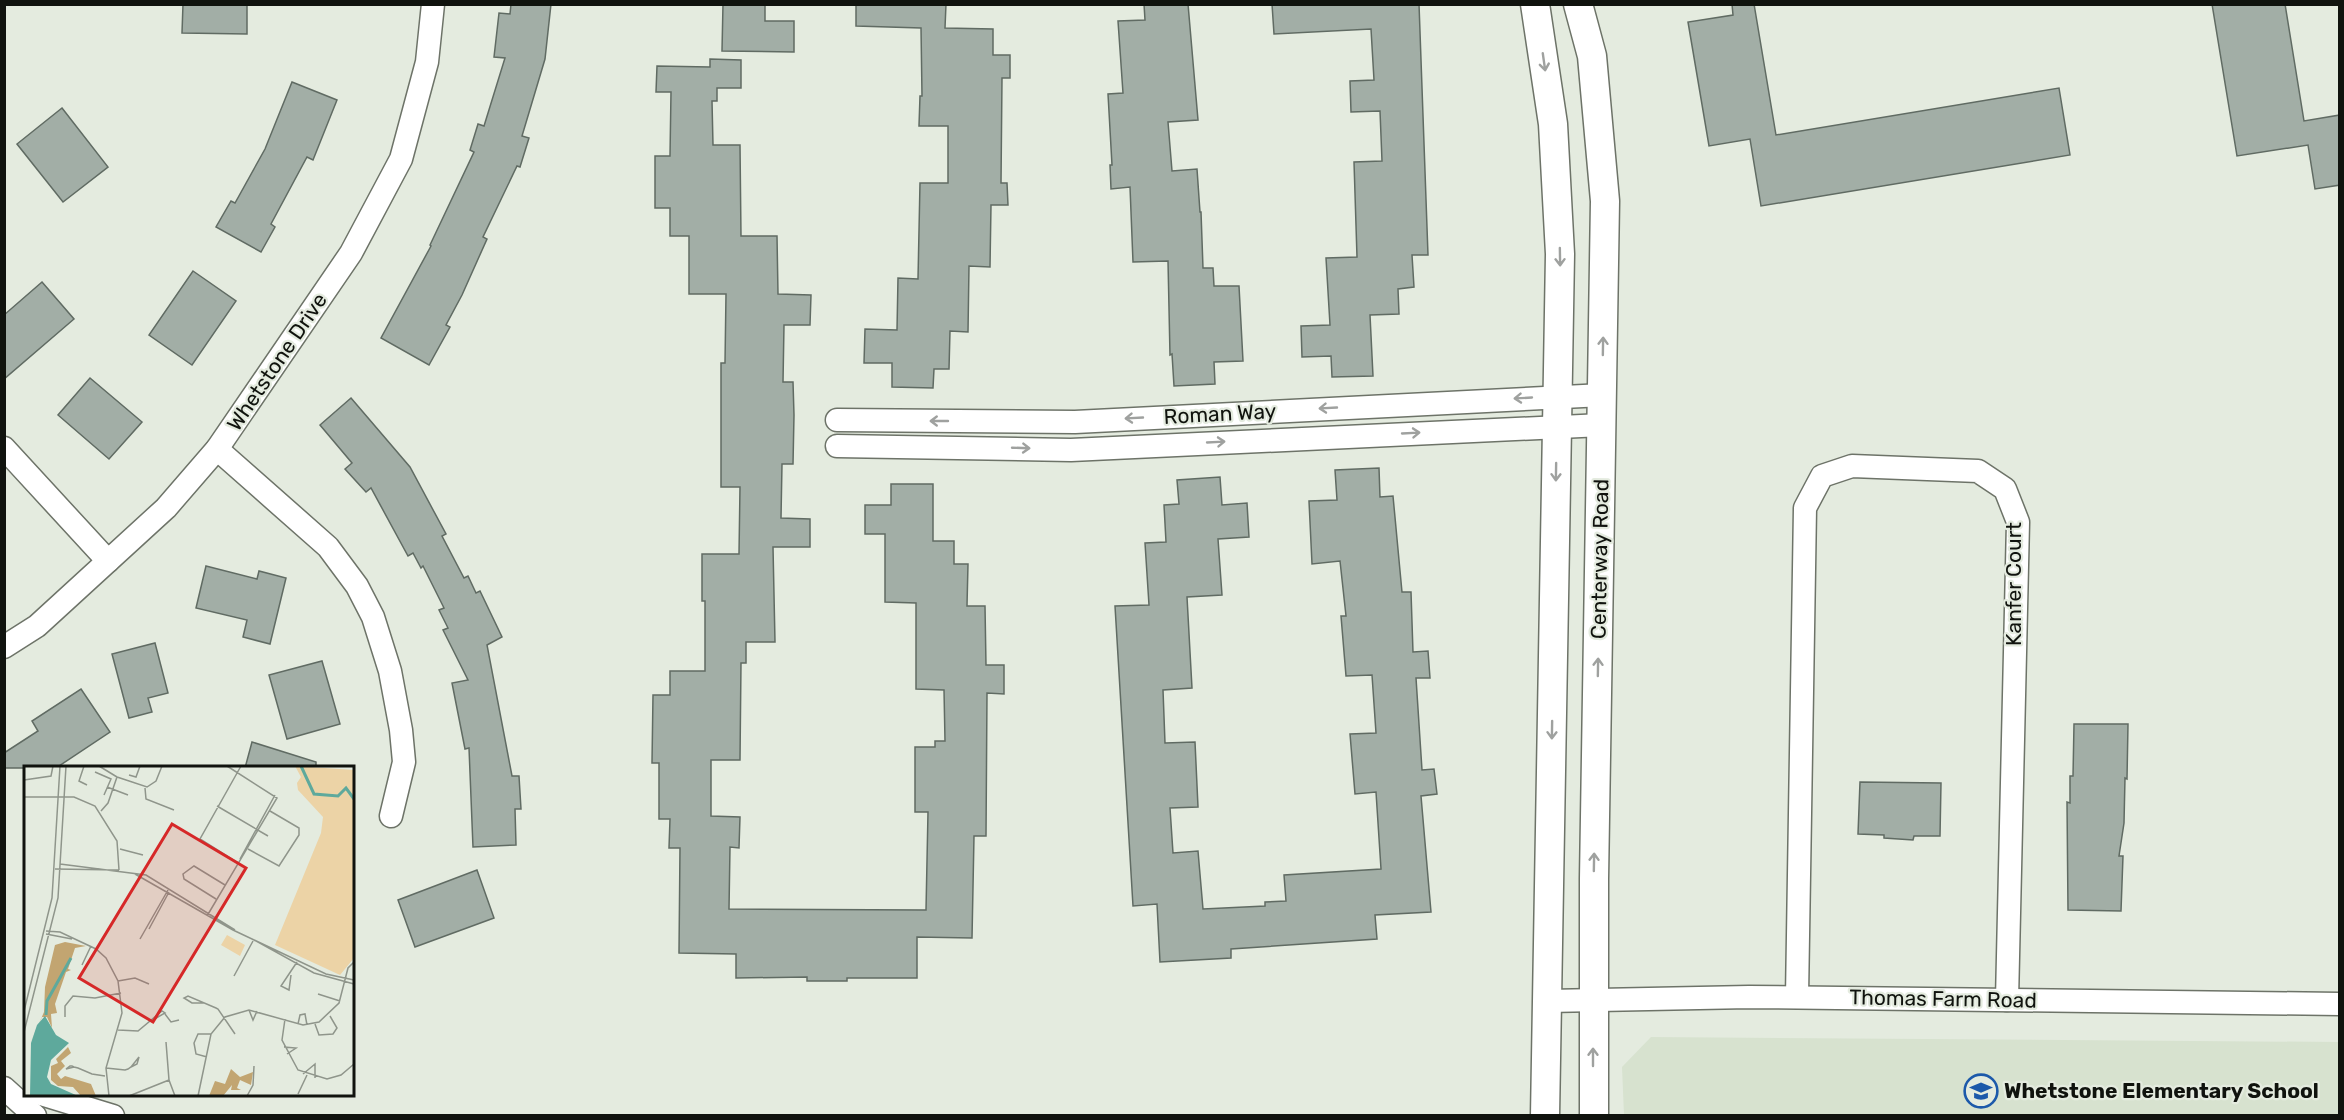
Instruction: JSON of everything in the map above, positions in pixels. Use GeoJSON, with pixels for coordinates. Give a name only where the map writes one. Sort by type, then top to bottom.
{"type":"FeatureCollection","features":[{"type":"Feature","properties":{"kind":"street","name":"Whetstone Drive"},"geometry":{"type":"LineString","coordinates":[[4,647],[37,626],[166,508],[217,449],[351,253],[401,159],[427,62],[433,4]]}},
{"type":"Feature","properties":{"kind":"street"},"geometry":{"type":"LineString","coordinates":[[1535,4],[1553,124],[1560,254],[1545,1116]]}},
{"type":"Feature","properties":{"kind":"street","name":"Centerway Road"},"geometry":{"type":"LineString","coordinates":[[1578,4],[1592,56],[1605,201],[1593,1000],[1594,1116]]}},
{"type":"Feature","properties":{"kind":"street","name":"Roman Way"},"geometry":{"type":"LineString","coordinates":[[837,420],[1074,422],[1603,395]]}},
{"type":"Feature","properties":{"kind":"street","name":"Roman Way"},"geometry":{"type":"LineString","coordinates":[[837,446],[1071,450],[1602,425]]}},
{"type":"Feature","properties":{"kind":"street"},"geometry":{"type":"LineString","coordinates":[[4,448],[108,561]]}},
{"type":"Feature","properties":{"kind":"street"},"geometry":{"type":"LineString","coordinates":[[217,449],[328,547],[357,586],[373,617],[390,671],[401,730],[404,762],[391,816]]}},
{"type":"Feature","properties":{"kind":"street","name":"Kanfer Court"},"geometry":{"type":"LineString","coordinates":[[1797,997],[1805,508],[1822,476],[1852,466],[1978,471],[2005,489],[2018,522],[2007,1000]]}},
{"type":"Feature","properties":{"kind":"street","name":"Thomas Farm Road"},"geometry":{"type":"LineString","coordinates":[[1548,1000],[1797,997],[2340,1004]]}},
{"type":"Feature","properties":{"kind":"street"},"geometry":{"type":"LineString","coordinates":[[4,1086],[24,1090]]}},
{"type":"Feature","properties":{"kind":"street"},"geometry":{"type":"LineString","coordinates":[[4,1086],[35,1116]]}},
{"type":"Feature","properties":{"kind":"street"},"geometry":{"type":"LineString","coordinates":[[44,1096],[113,1116]]}},
{"type":"Feature","properties":{"kind":"shaded area","name":"Whetstone Elementary School"},"geometry":{"type":"Polygon","coordinates":[[[1651,1037],[2339,1042],[2339,1115],[1624,1115],[1622,1067],[1651,1037]]]}},
{"type":"Feature","properties":{"kind":"building"},"geometry":{"type":"Polygon","coordinates":[[[183,4],[247,4],[247,34],[182,33],[183,4]]]}},
{"type":"Feature","properties":{"kind":"building"},"geometry":{"type":"Polygon","coordinates":[[[511,4],[551,4],[545,59],[522,136],[529,138],[520,167],[517,166],[483,237],[487,239],[446,325],[450,327],[429,365],[381,338],[431,246],[474,152],[470,150],[478,124],[484,126],[505,58],[494,57],[499,13],[510,14],[511,4]]]}},
{"type":"Feature","properties":{"kind":"building"},"geometry":{"type":"Polygon","coordinates":[[[723,4],[765,4],[765,21],[794,21],[794,52],[722,51],[723,4]]]}},
{"type":"Feature","properties":{"kind":"building"},"geometry":{"type":"Polygon","coordinates":[[[856,4],[946,4],[945,28],[993,29],[993,55],[1010,55],[1010,78],[1002,78],[1001,183],[1007,183],[1008,205],[991,205],[990,267],[969,266],[968,332],[950,331],[949,369],[934,369],[933,388],[892,387],[892,363],[864,363],[865,329],[897,330],[898,278],[918,279],[920,183],[948,183],[948,126],[919,126],[920,96],[922,96],[921,28],[856,26],[856,4]]]}},
{"type":"Feature","properties":{"kind":"building"},"geometry":{"type":"Polygon","coordinates":[[[1144,4],[1188,4],[1198,120],[1168,122],[1172,171],[1197,169],[1203,268],[1213,268],[1214,286],[1239,286],[1243,361],[1214,362],[1215,384],[1174,386],[1172,354],[1170,355],[1168,261],[1133,262],[1130,187],[1111,189],[1108,94],[1123,93],[1118,21],[1145,20],[1144,4]]]}},
{"type":"Feature","properties":{"kind":"building"},"geometry":{"type":"Polygon","coordinates":[[[1272,4],[1419,4],[1428,255],[1412,255],[1414,287],[1398,289],[1399,314],[1370,315],[1373,376],[1332,377],[1331,356],[1302,357],[1301,326],[1330,325],[1326,258],[1357,257],[1354,162],[1382,161],[1380,111],[1351,112],[1350,81],[1374,80],[1371,29],[1274,34],[1272,4]]]}},
{"type":"Feature","properties":{"kind":"building"},"geometry":{"type":"Polygon","coordinates":[[[1732,4],[1754,4],[1776,135],[2059,88],[2070,155],[1761,206],[1750,139],[1709,146],[1688,22],[1733,15],[1732,4]]]}},
{"type":"Feature","properties":{"kind":"building"},"geometry":{"type":"Polygon","coordinates":[[[2212,4],[2285,4],[2304,121],[2340,115],[2340,185],[2315,189],[2308,145],[2237,156],[2212,4]]]}},
{"type":"Feature","properties":{"kind":"building"},"geometry":{"type":"Polygon","coordinates":[[[710,59],[741,60],[741,88],[717,88],[717,101],[712,101],[713,145],[740,145],[741,236],[777,236],[778,294],[811,295],[810,325],[784,325],[783,382],[793,382],[794,415],[793,464],[782,464],[781,518],[810,519],[810,547],[773,547],[775,642],[746,642],[746,663],[741,663],[740,760],[711,760],[711,816],[740,817],[739,848],[730,847],[729,909],[926,910],[928,812],[915,812],[915,747],[935,747],[935,741],[945,741],[944,690],[916,689],[916,603],[885,602],[885,534],[865,534],[865,505],[891,505],[891,484],[933,484],[933,541],[954,541],[954,564],[968,564],[967,606],[985,606],[986,665],[1004,665],[1004,694],[987,693],[986,836],[974,836],[972,938],[917,937],[917,978],[847,978],[847,981],[807,981],[807,977],[736,978],[736,954],[679,953],[680,848],[669,848],[670,819],[659,819],[659,763],[652,763],[653,695],[670,695],[670,671],[705,671],[702,554],[739,554],[740,487],[721,487],[721,363],[725,363],[726,294],[689,294],[689,236],[670,236],[670,208],[655,208],[655,156],[670,156],[671,92],[656,92],[657,66],[710,67],[710,59]]]}},
{"type":"Feature","properties":{"kind":"building"},"geometry":{"type":"Polygon","coordinates":[[[292,82],[337,100],[313,160],[307,157],[271,224],[275,227],[261,252],[216,227],[231,201],[235,203],[265,149],[292,82]]]}},
{"type":"Feature","properties":{"kind":"building"},"geometry":{"type":"Polygon","coordinates":[[[62,108],[108,167],[63,202],[17,144],[62,108]]]}},
{"type":"Feature","properties":{"kind":"building"},"geometry":{"type":"Polygon","coordinates":[[[193,271],[236,301],[192,365],[149,335],[193,271]]]}},
{"type":"Feature","properties":{"kind":"building"},"geometry":{"type":"Polygon","coordinates":[[[42,282],[74,319],[4,379],[4,315],[42,282]]]}},
{"type":"Feature","properties":{"kind":"building"},"geometry":{"type":"Polygon","coordinates":[[[90,378],[142,422],[109,459],[58,415],[90,378]]]}},
{"type":"Feature","properties":{"kind":"building"},"geometry":{"type":"Polygon","coordinates":[[[351,398],[410,467],[446,534],[442,536],[464,578],[468,576],[476,593],[480,591],[502,637],[487,645],[512,776],[519,776],[521,809],[515,809],[516,845],[473,847],[469,748],[465,749],[452,683],[468,680],[443,630],[448,628],[439,610],[444,608],[423,566],[421,568],[413,553],[408,556],[371,488],[366,492],[345,469],[352,463],[320,425],[351,398]]]}},
{"type":"Feature","properties":{"kind":"building"},"geometry":{"type":"Polygon","coordinates":[[[1379,468],[1380,497],[1393,496],[1402,592],[1411,592],[1413,652],[1428,651],[1430,678],[1416,678],[1422,770],[1434,769],[1437,794],[1421,796],[1431,912],[1375,915],[1377,939],[1231,949],[1231,958],[1160,962],[1157,904],[1133,906],[1115,606],[1149,605],[1145,543],[1166,542],[1164,505],[1179,504],[1177,480],[1220,477],[1222,505],[1247,503],[1249,537],[1218,539],[1222,595],[1187,597],[1192,688],[1163,690],[1165,743],[1195,742],[1198,807],[1170,808],[1173,853],[1198,851],[1203,909],[1265,906],[1265,902],[1286,901],[1284,875],[1381,869],[1376,792],[1355,794],[1350,734],[1376,733],[1372,675],[1346,676],[1341,616],[1346,616],[1340,561],[1312,564],[1309,501],[1337,500],[1335,470],[1379,468]]]}},
{"type":"Feature","properties":{"kind":"building"},"geometry":{"type":"Polygon","coordinates":[[[206,566],[257,579],[259,571],[286,578],[270,644],[243,637],[247,620],[196,608],[206,566]]]}},
{"type":"Feature","properties":{"kind":"building"},"geometry":{"type":"Polygon","coordinates":[[[155,643],[168,693],[148,698],[152,712],[129,718],[112,654],[155,643]]]}},
{"type":"Feature","properties":{"kind":"building"},"geometry":{"type":"Polygon","coordinates":[[[322,661],[340,724],[287,739],[269,675],[322,661]]]}},
{"type":"Feature","properties":{"kind":"building"},"geometry":{"type":"Polygon","coordinates":[[[81,689],[110,732],[59,766],[4,768],[4,753],[38,731],[32,721],[81,689]]]}},
{"type":"Feature","properties":{"kind":"building"},"geometry":{"type":"Polygon","coordinates":[[[2074,724],[2128,724],[2124,823],[2119,856],[2123,856],[2121,911],[2068,910],[2067,802],[2070,803],[2070,776],[2073,776],[2074,724]]]}},
{"type":"Feature","properties":{"kind":"building"},"geometry":{"type":"Polygon","coordinates":[[[252,742],[316,762],[316,766],[246,766],[252,742]]]}},
{"type":"Feature","properties":{"kind":"building"},"geometry":{"type":"Polygon","coordinates":[[[1860,782],[1941,783],[1940,836],[1914,836],[1913,840],[1884,838],[1884,835],[1858,834],[1860,782]]]}},
{"type":"Feature","properties":{"kind":"building"},"geometry":{"type":"Polygon","coordinates":[[[477,870],[494,918],[415,947],[398,900],[477,870]]]}},
{"type":"Feature","properties":{"kind":"place","name":"Whetstone Elementary School"},"geometry":{"type":"Point","coordinates":[1981,1091]}}]}
